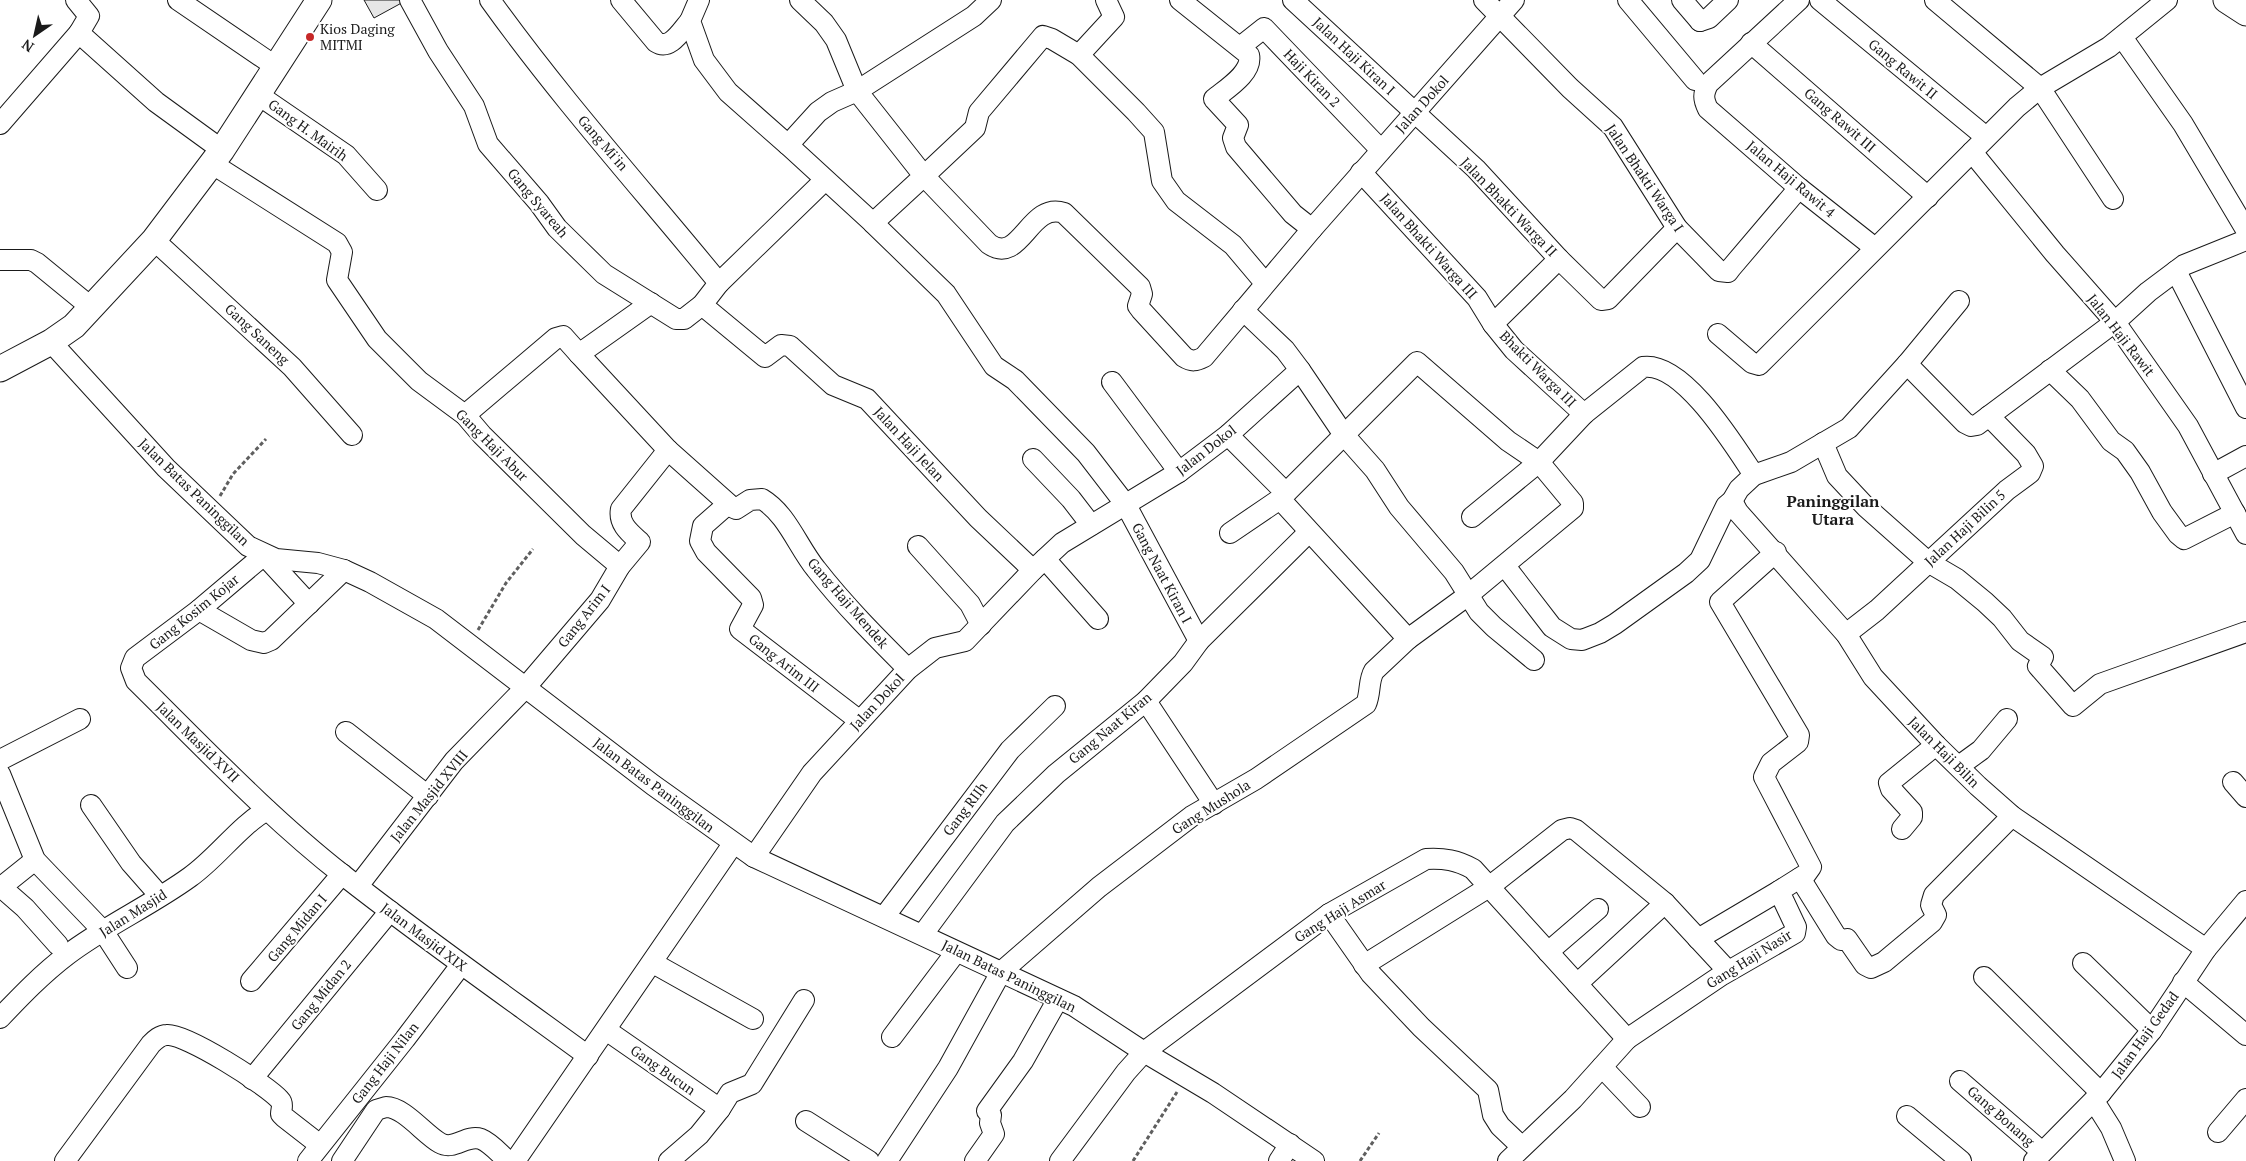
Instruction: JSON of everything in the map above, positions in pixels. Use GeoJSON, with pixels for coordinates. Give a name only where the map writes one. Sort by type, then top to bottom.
{"type":"FeatureCollection","features":[{"type":"Feature","properties":{"kind":"main road"},"geometry":{"type":"LineString","coordinates":[[0,369],[51,342],[74,326],[154,240],[216,157],[319,0]]}},
{"type":"Feature","properties":{"kind":"street"},"geometry":{"type":"LineString","coordinates":[[1,121],[79,33],[90,16],[76,0]]}},
{"type":"Feature","properties":{"kind":"street"},"geometry":{"type":"LineString","coordinates":[[178,0],[276,66]]}},
{"type":"Feature","properties":{"kind":"street","name":"Gang Syareah"},"geometry":{"type":"LineString","coordinates":[[410,0],[438,50],[474,106],[488,144],[539,203],[557,228],[604,274],[680,320],[702,305],[719,283],[825,180]]}},
{"type":"Feature","properties":{"kind":"street","name":"Gang Mi'in"},"geometry":{"type":"LineString","coordinates":[[490,0],[568,103],[719,283]]}},
{"type":"Feature","properties":{"kind":"street"},"geometry":{"type":"LineString","coordinates":[[621,0],[656,42],[661,45],[668,44],[690,21],[699,0]]}},
{"type":"Feature","properties":{"kind":"street"},"geometry":{"type":"LineString","coordinates":[[800,0],[824,23],[836,40],[857,91],[924,176]]}},
{"type":"Feature","properties":{"kind":"street"},"geometry":{"type":"LineString","coordinates":[[788,145],[818,112],[832,102],[857,91],[974,16],[991,0]]}},
{"type":"Feature","properties":{"kind":"street"},"geometry":{"type":"LineString","coordinates":[[1079,55],[1114,17],[1106,0]]}},
{"type":"Feature","properties":{"kind":"street"},"geometry":{"type":"LineString","coordinates":[[1180,0],[1249,55],[1249,65],[1214,100],[1238,124],[1233,138],[1236,148],[1293,214],[1312,229]]}},
{"type":"Feature","properties":{"kind":"street","name":"Jalan Haji Kiran I"},"geometry":{"type":"LineString","coordinates":[[1293,0],[1414,113]]}},
{"type":"Feature","properties":{"kind":"street","name":"Jalan Bhakti Warga I"},"geometry":{"type":"LineString","coordinates":[[1484,0],[1570,88],[1613,127],[1677,228],[1719,271],[1728,272],[1799,188]]}},
{"type":"Feature","properties":{"kind":"street","name":"Jalan Dokol"},"geometry":{"type":"LineString","coordinates":[[924,176],[989,244],[997,249],[1005,250],[1012,245],[1044,214],[1056,211],[1064,213],[1140,288],[1142,294],[1138,306],[1184,357],[1190,361],[1197,361],[1204,356],[1312,229],[1514,0]]}},
{"type":"Feature","properties":{"kind":"street"},"geometry":{"type":"LineString","coordinates":[[1628,0],[1695,80]]}},
{"type":"Feature","properties":{"kind":"street"},"geometry":{"type":"LineString","coordinates":[[1682,0],[1700,21]]}},
{"type":"Feature","properties":{"kind":"street"},"geometry":{"type":"LineString","coordinates":[[1700,21],[1712,0]]}},
{"type":"Feature","properties":{"kind":"street"},"geometry":{"type":"LineString","coordinates":[[1700,21],[1709,18],[1728,0]]}},
{"type":"Feature","properties":{"kind":"street"},"geometry":{"type":"LineString","coordinates":[[1751,43],[1798,0]]}},
{"type":"Feature","properties":{"kind":"street","name":"Gang Rawit II"},"geometry":{"type":"LineString","coordinates":[[1820,0],[1986,137]]}},
{"type":"Feature","properties":{"kind":"street"},"geometry":{"type":"LineString","coordinates":[[1935,0],[2040,88],[2113,199]]}},
{"type":"Feature","properties":{"kind":"street"},"geometry":{"type":"LineString","coordinates":[[1718,334],[1752,363],[1760,365],[2017,107],[2040,88],[2109,47],[2167,0]]}},
{"type":"Feature","properties":{"kind":"street","name":"Gang Naat Kiran I"},"geometry":{"type":"LineString","coordinates":[[690,21],[704,60],[728,92],[873,223],[946,294],[994,366],[1015,380],[1086,453],[1126,505],[1199,641]]}},
{"type":"Feature","properties":{"kind":"street","name":"Haji Kiran 2"},"geometry":{"type":"LineString","coordinates":[[1240,47],[1264,28],[1381,150]]}},
{"type":"Feature","properties":{"kind":"street","name":"Gang Haji Abur"},"geometry":{"type":"LineString","coordinates":[[79,33],[216,157],[337,243],[342,252],[337,280],[377,340],[419,381],[465,415],[482,435],[583,535],[620,566]]}},
{"type":"Feature","properties":{"kind":"street"},"geometry":{"type":"LineString","coordinates":[[873,223],[975,128],[979,112],[1043,36],[1052,39],[1079,55],[1154,132],[1162,181],[1176,201],[1233,245],[1265,283]]}},
{"type":"Feature","properties":{"kind":"street"},"geometry":{"type":"LineString","coordinates":[[2122,37],[2184,124],[2246,230]]}},
{"type":"Feature","properties":{"kind":"street","name":"Jalan Haji Rawit 4"},"geometry":{"type":"LineString","coordinates":[[1751,43],[1708,84],[1703,93],[1708,109],[1799,188],[1875,248]]}},
{"type":"Feature","properties":{"kind":"street","name":"Gang Rawit III"},"geometry":{"type":"LineString","coordinates":[[1751,43],[1928,198]]}},
{"type":"Feature","properties":{"kind":"street","name":"Gang H. Mairih"},"geometry":{"type":"LineString","coordinates":[[257,94],[346,155],[377,190]]}},
{"type":"Feature","properties":{"kind":"street","name":"Jalan Bhakti Warga II"},"geometry":{"type":"LineString","coordinates":[[1414,113],[1476,169],[1559,259],[1604,301],[1677,228]]}},
{"type":"Feature","properties":{"kind":"street","name":"Jalan Haji Rawit"},"geometry":{"type":"LineString","coordinates":[[1972,152],[2055,254],[2115,322],[2188,426],[2246,534]]}},
{"type":"Feature","properties":{"kind":"street","name":"Jalan Bhakti Warga III"},"geometry":{"type":"LineString","coordinates":[[1362,172],[1477,298],[1492,324]]}},
{"type":"Feature","properties":{"kind":"street","name":"Gang Saneng"},"geometry":{"type":"LineString","coordinates":[[154,240],[292,367],[352,435]]}},
{"type":"Feature","properties":{"kind":"street"},"geometry":{"type":"LineString","coordinates":[[1907,364],[1965,423],[1971,426],[1977,425],[2115,322],[2148,292],[2184,265],[2246,240]]}},
{"type":"Feature","properties":{"kind":"street"},"geometry":{"type":"LineString","coordinates":[[1492,324],[1559,259]]}},
{"type":"Feature","properties":{"kind":"street"},"geometry":{"type":"LineString","coordinates":[[0,260],[31,260],[37,263],[92,308]]}},
{"type":"Feature","properties":{"kind":"street"},"geometry":{"type":"LineString","coordinates":[[2176,271],[2246,408]]}},
{"type":"Feature","properties":{"kind":"street"},"geometry":{"type":"LineString","coordinates":[[1505,566],[1552,627],[1571,639],[1582,640],[1600,634],[1686,573],[1700,560],[1722,512],[1732,501],[1739,489],[1754,475],[1790,462],[1849,428],[1907,364],[1959,301]]}},
{"type":"Feature","properties":{"kind":"street"},"geometry":{"type":"LineString","coordinates":[[579,354],[651,303]]}},
{"type":"Feature","properties":{"kind":"street","name":"Jalan Haji Jelan"},"geometry":{"type":"LineString","coordinates":[[702,305],[765,357],[781,345],[790,346],[833,385],[867,400],[978,518],[1039,565]]}},
{"type":"Feature","properties":{"kind":"street"},"geometry":{"type":"LineString","coordinates":[[1243,310],[1285,350],[1344,435],[1375,470],[1399,506],[1454,572],[1468,596],[1494,627],[1534,660]]}},
{"type":"Feature","properties":{"kind":"street","name":"Bhakti Warga III"},"geometry":{"type":"LineString","coordinates":[[1492,324],[1514,350],[1584,414]]}},
{"type":"Feature","properties":{"kind":"street"},"geometry":{"type":"LineString","coordinates":[[465,415],[556,338],[562,336],[668,450],[728,504]]}},
{"type":"Feature","properties":{"kind":"street","name":"Jalan Batas Paninggilan"},"geometry":{"type":"LineString","coordinates":[[51,342],[166,468],[248,546],[276,559],[318,563],[344,570],[370,582],[436,619],[733,844],[754,857],[884,918],[923,934],[956,952],[1074,1006],[1314,1161]]}},
{"type":"Feature","properties":{"kind":"street"},"geometry":{"type":"LineString","coordinates":[[1230,533],[1283,496],[1417,362],[1508,441],[1539,462]]}},
{"type":"Feature","properties":{"kind":"street"},"geometry":{"type":"LineString","coordinates":[[1472,517],[1539,462],[1584,414],[1643,367],[1652,365],[1674,376],[1716,418],[1754,475]]}},
{"type":"Feature","properties":{"kind":"street","name":"Jalan Dokol"},"geometry":{"type":"LineString","coordinates":[[754,857],[812,773],[908,669],[935,648],[965,640],[1062,543],[1179,472],[1228,435],[1300,370]]}},
{"type":"Feature","properties":{"kind":"street"},"geometry":{"type":"LineString","coordinates":[[2050,370],[2080,399],[2111,441],[2125,452],[2140,472],[2162,512],[2184,539],[2235,513]]}},
{"type":"Feature","properties":{"kind":"street"},"geometry":{"type":"LineString","coordinates":[[1112,382],[1179,472]]}},
{"type":"Feature","properties":{"kind":"street","name":"Jalan Haji Bilin 5"},"geometry":{"type":"LineString","coordinates":[[1846,634],[1877,610],[2007,490],[2030,473],[2033,466],[2026,454],[1989,416]]}},
{"type":"Feature","properties":{"kind":"street"},"geometry":{"type":"LineString","coordinates":[[1228,435],[1283,496],[1309,532],[1408,639]]}},
{"type":"Feature","properties":{"kind":"street"},"geometry":{"type":"LineString","coordinates":[[1823,443],[1837,476],[1866,507],[1928,562],[1957,579],[1985,602],[2002,618],[2020,641],[2043,657],[2038,666],[2073,706],[2100,684],[2246,632]]}},
{"type":"Feature","properties":{"kind":"street","name":"Gang Arim I"},"geometry":{"type":"LineString","coordinates":[[525,688],[600,600],[620,566],[640,542],[628,531],[621,520],[621,509],[668,450]]}},
{"type":"Feature","properties":{"kind":"street"},"geometry":{"type":"LineString","coordinates":[[2213,474],[2246,456]]}},
{"type":"Feature","properties":{"kind":"street"},"geometry":{"type":"LineString","coordinates":[[1033,459],[1071,499],[1091,525]]}},
{"type":"Feature","properties":{"kind":"street","name":"Gang Mushola"},"geometry":{"type":"LineString","coordinates":[[1001,972],[1121,870],[1192,816],[1256,780],[1366,704],[1369,697],[1371,676],[1374,671],[1408,639],[1468,596],[1573,508],[1573,502],[1539,462]]}},
{"type":"Feature","properties":{"kind":"street","name":"Gang Haji Mendek"},"geometry":{"type":"LineString","coordinates":[[728,504],[736,509],[750,500],[762,499],[776,510],[815,569],[861,621],[908,669]]}},
{"type":"Feature","properties":{"kind":"street","name":"Jalan Haji Bilin"},"geometry":{"type":"LineString","coordinates":[[1732,501],[1738,512],[1776,552],[1846,634],[1873,677],[1936,745],[2012,816],[2206,949]]}},
{"type":"Feature","properties":{"kind":"street","name":"Gang Arim III"},"geometry":{"type":"LineString","coordinates":[[728,504],[703,526],[700,541],[706,552],[751,598],[752,605],[740,629],[860,721]]}},
{"type":"Feature","properties":{"kind":"street","name":"Gang Naat Kiran"},"geometry":{"type":"LineString","coordinates":[[923,934],[1015,812],[1083,750],[1146,701],[1183,663],[1199,641],[1309,532]]}},
{"type":"Feature","properties":{"kind":"street"},"geometry":{"type":"LineString","coordinates":[[918,546],[970,604],[982,625]]}},
{"type":"Feature","properties":{"kind":"street"},"geometry":{"type":"LineString","coordinates":[[1698,939],[1810,872],[1810,867],[1764,777],[1771,763],[1798,742],[1799,735],[1720,602],[1776,552]]}},
{"type":"Feature","properties":{"kind":"street"},"geometry":{"type":"LineString","coordinates":[[264,555],[309,604]]}},
{"type":"Feature","properties":{"kind":"street","name":"Gang Kosim Kojar"},"geometry":{"type":"LineString","coordinates":[[131,672],[135,658],[199,610],[264,555]]}},
{"type":"Feature","properties":{"kind":"street"},"geometry":{"type":"LineString","coordinates":[[1039,565],[1098,618]]}},
{"type":"Feature","properties":{"kind":"street"},"geometry":{"type":"LineString","coordinates":[[199,610],[251,640],[264,643],[271,640],[344,570]]}},
{"type":"Feature","properties":{"kind":"street","name":"Jalan Masjid XVII"},"geometry":{"type":"LineString","coordinates":[[131,672],[136,681],[267,810]]}},
{"type":"Feature","properties":{"kind":"street","name":"Jalan Masjid XVIII"},"geometry":{"type":"LineString","coordinates":[[350,880],[428,796],[454,761],[525,688]]}},
{"type":"Feature","properties":{"kind":"street"},"geometry":{"type":"LineString","coordinates":[[1146,701],[1214,804]]}},
{"type":"Feature","properties":{"kind":"street","name":"Gang RIIh"},"geometry":{"type":"LineString","coordinates":[[884,918],[1010,750],[1055,706]]}},
{"type":"Feature","properties":{"kind":"street"},"geometry":{"type":"LineString","coordinates":[[0,760],[80,719]]}},
{"type":"Feature","properties":{"kind":"street"},"geometry":{"type":"LineString","coordinates":[[1959,766],[1981,750],[2007,719]]}},
{"type":"Feature","properties":{"kind":"street"},"geometry":{"type":"LineString","coordinates":[[346,732],[428,796]]}},
{"type":"Feature","properties":{"kind":"street"},"geometry":{"type":"LineString","coordinates":[[1902,829],[1912,816],[1912,812],[1891,789],[1889,783],[1936,745]]}},
{"type":"Feature","properties":{"kind":"street"},"geometry":{"type":"LineString","coordinates":[[0,774],[36,860],[103,931],[127,968]]}},
{"type":"Feature","properties":{"kind":"street"},"geometry":{"type":"LineString","coordinates":[[2233,782],[2246,797]]}},
{"type":"Feature","properties":{"kind":"street"},"geometry":{"type":"LineString","coordinates":[[92,805],[131,864],[160,896]]}},
{"type":"Feature","properties":{"kind":"street","name":"Jalan Masjid XIX"},"geometry":{"type":"LineString","coordinates":[[267,810],[390,911],[461,965],[588,1056]]}},
{"type":"Feature","properties":{"kind":"street","name":"Jalan Masjid"},"geometry":{"type":"LineString","coordinates":[[0,1018],[34,983],[67,955],[208,863],[253,820],[267,810]]}},
{"type":"Feature","properties":{"kind":"street"},"geometry":{"type":"LineString","coordinates":[[1800,878],[1836,936],[1841,940],[1848,940],[1865,966],[1871,968],[1884,962],[1932,922],[1936,915],[1931,905],[1934,895],[2012,816]]}},
{"type":"Feature","properties":{"kind":"street"},"geometry":{"type":"LineString","coordinates":[[1364,965],[1489,886],[1562,830],[1570,828],[1665,904],[1728,971]]}},
{"type":"Feature","properties":{"kind":"street"},"geometry":{"type":"LineString","coordinates":[[515,1161],[733,844]]}},
{"type":"Feature","properties":{"kind":"street","name":"Gang Haji Asmar"},"geometry":{"type":"LineString","coordinates":[[1060,1161],[1114,1088],[1144,1052],[1329,914],[1426,859],[1442,858],[1460,862],[1472,869],[1627,1039]]}},
{"type":"Feature","properties":{"kind":"street"},"geometry":{"type":"LineString","coordinates":[[36,860],[1,888],[25,908],[58,945]]}},
{"type":"Feature","properties":{"kind":"street","name":"Gang Midan I"},"geometry":{"type":"LineString","coordinates":[[251,982],[350,880]]}},
{"type":"Feature","properties":{"kind":"street","name":"Gang Haji Nasir"},"geometry":{"type":"LineString","coordinates":[[1516,1156],[1573,1099],[1627,1039],[1728,971],[1795,932],[1796,927],[1779,891]]}},
{"type":"Feature","properties":{"kind":"street"},"geometry":{"type":"LineString","coordinates":[[1577,984],[1665,904]]}},
{"type":"Feature","properties":{"kind":"street"},"geometry":{"type":"LineString","coordinates":[[1548,952],[1598,910]]}},
{"type":"Feature","properties":{"kind":"street","name":"Gang Midan 2"},"geometry":{"type":"LineString","coordinates":[[252,1079],[390,911]]}},
{"type":"Feature","properties":{"kind":"street"},"geometry":{"type":"LineString","coordinates":[[1329,914],[1364,965],[1421,1027],[1488,1090],[1493,1115],[1516,1156]]}},
{"type":"Feature","properties":{"kind":"street","name":"Jalan Haji Gedad"},"geometry":{"type":"LineString","coordinates":[[2038,1156],[2098,1097],[2152,1030],[2206,949],[2242,914]]}},
{"type":"Feature","properties":{"kind":"street"},"geometry":{"type":"LineString","coordinates":[[892,1036],[956,952]]}},
{"type":"Feature","properties":{"kind":"street"},"geometry":{"type":"LineString","coordinates":[[653,962],[753,1019]]}},
{"type":"Feature","properties":{"kind":"street"},"geometry":{"type":"LineString","coordinates":[[2083,964],[2152,1030]]}},
{"type":"Feature","properties":{"kind":"street","name":"Gang Haji Nilan"},"geometry":{"type":"LineString","coordinates":[[308,1161],[406,1039],[461,965]]}},
{"type":"Feature","properties":{"kind":"street"},"geometry":{"type":"LineString","coordinates":[[887,1161],[948,1068],[1001,972]]}},
{"type":"Feature","properties":{"kind":"street"},"geometry":{"type":"LineString","coordinates":[[1984,977],[2098,1097],[2125,1161]]}},
{"type":"Feature","properties":{"kind":"street"},"geometry":{"type":"LineString","coordinates":[[2183,982],[2246,1034]]}},
{"type":"Feature","properties":{"kind":"street"},"geometry":{"type":"LineString","coordinates":[[669,1161],[699,1135],[730,1093],[752,1084],[804,1000]]}},
{"type":"Feature","properties":{"kind":"street"},"geometry":{"type":"LineString","coordinates":[[975,1161],[994,1134],[990,1123],[991,1115],[987,1111],[1023,1060],[1058,1000]]}},
{"type":"Feature","properties":{"kind":"street","name":"Gang Bucun"},"geometry":{"type":"LineString","coordinates":[[606,1030],[720,1109]]}},
{"type":"Feature","properties":{"kind":"street"},"geometry":{"type":"LineString","coordinates":[[65,1161],[158,1038],[166,1034],[177,1035],[194,1043],[279,1098],[282,1106],[281,1114],[320,1145]]}},
{"type":"Feature","properties":{"kind":"street"},"geometry":{"type":"LineString","coordinates":[[1602,1067],[1640,1107]]}},
{"type":"Feature","properties":{"kind":"street","name":"Gang Bonang"},"geometry":{"type":"LineString","coordinates":[[1960,1081],[1999,1113],[2038,1156]]}},
{"type":"Feature","properties":{"kind":"street"},"geometry":{"type":"LineString","coordinates":[[2218,1132],[2246,1100]]}},
{"type":"Feature","properties":{"kind":"street"},"geometry":{"type":"LineString","coordinates":[[342,1161],[376,1110],[386,1107],[402,1113],[442,1144],[451,1145],[478,1138],[487,1143],[508,1161]]}},
{"type":"Feature","properties":{"kind":"street"},"geometry":{"type":"LineString","coordinates":[[1907,1116],[1961,1161]]}},
{"type":"Feature","properties":{"kind":"street"},"geometry":{"type":"LineString","coordinates":[[806,1121],[869,1161]]}},
{"type":"Feature","properties":{"kind":"street"},"geometry":{"type":"LineString","coordinates":[[1279,1161],[1290,1144]]}},
{"type":"Feature","properties":{"kind":"path"},"geometry":{"type":"LineString","coordinates":[[212,512],[233,474],[266,439]]}},
{"type":"Feature","properties":{"kind":"path"},"geometry":{"type":"LineString","coordinates":[[469,643],[506,582],[533,549]]}},
{"type":"Feature","properties":{"kind":"path"},"geometry":{"type":"LineString","coordinates":[[1133,1161],[1186,1077]]}},
{"type":"Feature","properties":{"kind":"path"},"geometry":{"type":"LineString","coordinates":[[1360,1161],[1380,1133]]}},
{"type":"Feature","properties":{"kind":"building"},"geometry":{"type":"Polygon","coordinates":[[[364,0],[407,0],[374,18],[364,0]]]}},
{"type":"Feature","properties":{"kind":"place","name":"Kios Daging MITMI"},"geometry":{"type":"Point","coordinates":[310,37]}},
{"type":"Feature","properties":{"kind":"district","name":"Paninggilan Utara"},"geometry":{"type":"Point","coordinates":[1833,510]}}]}
